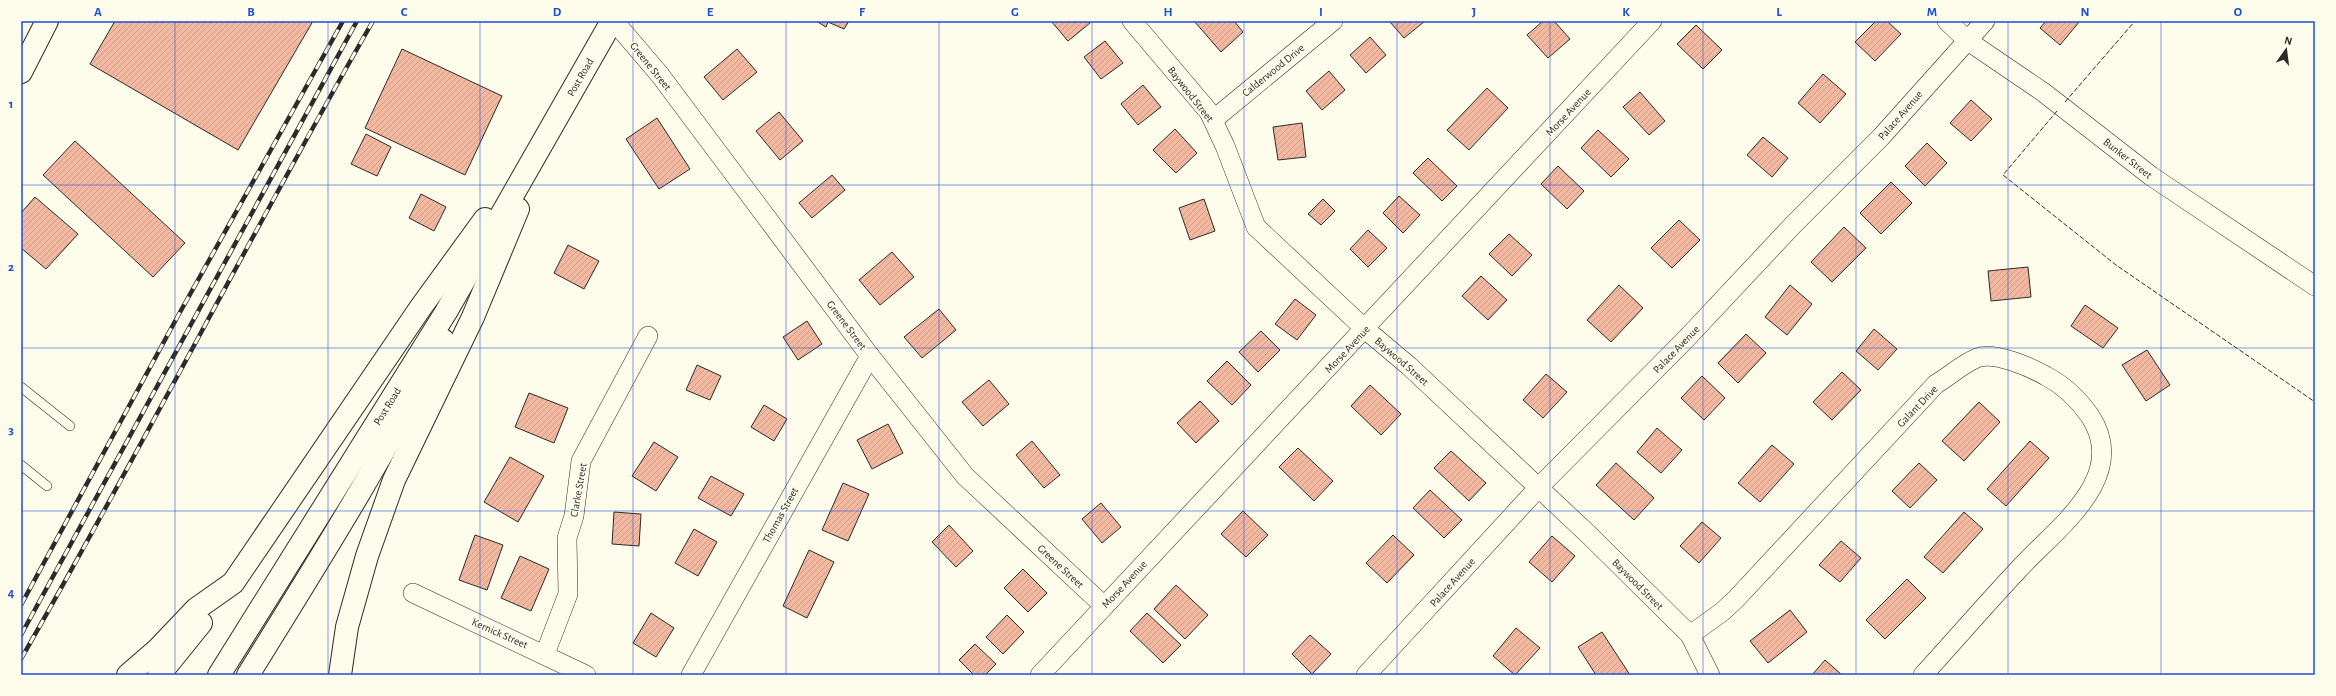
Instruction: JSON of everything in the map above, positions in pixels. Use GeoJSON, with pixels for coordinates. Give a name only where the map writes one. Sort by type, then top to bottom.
{"type":"FeatureCollection","features":[{"type":"Feature","properties":{"kind":"main road"},"geometry":{"type":"LineString","coordinates":[[21,72],[47,21]]}},
{"type":"Feature","properties":{"kind":"main road","name":"Post Road"},"geometry":{"type":"LineString","coordinates":[[219,675],[446,312],[613,21]]}},
{"type":"Feature","properties":{"kind":"main road"},"geometry":{"type":"LineString","coordinates":[[159,675],[233,583],[421,307],[548,132]]}},
{"type":"Feature","properties":{"kind":"main road"},"geometry":{"type":"LineString","coordinates":[[340,675],[347,627],[367,556],[394,480],[473,317],[548,132]]}},
{"type":"Feature","properties":{"kind":"main road","name":"Post Road"},"geometry":{"type":"LineString","coordinates":[[248,675],[336,534],[419,388],[548,132]]}},
{"type":"Feature","properties":{"kind":"main road"},"geometry":{"type":"LineString","coordinates":[[128,675],[158,649],[196,609],[233,583]]}},
{"type":"Feature","properties":{"kind":"street","name":"Greene Street"},"geometry":{"type":"LineString","coordinates":[[613,21],[660,75],[870,356],[965,476],[1104,606]]}},
{"type":"Feature","properties":{"kind":"street","name":"Baywood Street"},"geometry":{"type":"LineString","coordinates":[[1132,21],[1213,120],[1256,227],[1539,487],[1690,635],[1710,675]]}},
{"type":"Feature","properties":{"kind":"street","name":"Calderwood Drive"},"geometry":{"type":"LineString","coordinates":[[1213,120],[1333,21]]}},
{"type":"Feature","properties":{"kind":"street","name":"Morse Avenue"},"geometry":{"type":"LineString","coordinates":[[1040,675],[1366,329],[1652,21]]}},
{"type":"Feature","properties":{"kind":"street","name":"Bunker Street"},"geometry":{"type":"LineString","coordinates":[[1947,21],[1968,41],[2043,92],[2151,176],[2315,286]]}},
{"type":"Feature","properties":{"kind":"street","name":"Palace Avenue"},"geometry":{"type":"LineString","coordinates":[[1366,675],[1539,487],[1686,340],[1792,226],[1881,137],[1985,21]]}},
{"type":"Feature","properties":{"kind":"street","name":"Clarke Street"},"geometry":{"type":"LineString","coordinates":[[545,654],[568,594],[567,538],[574,516],[581,461],[648,336]]}},
{"type":"Feature","properties":{"kind":"street","name":"Thomas Street"},"geometry":{"type":"LineString","coordinates":[[691,675],[870,356]]}},
{"type":"Feature","properties":{"kind":"street","name":"Galant Drive"},"geometry":{"type":"LineString","coordinates":[[1690,635],[1722,612],[1736,599],[1936,384],[1956,369],[1978,358],[1996,357],[2041,373],[2071,394],[2094,423],[2099,435],[2102,457],[2098,475],[2088,496],[2073,514],[2036,550],[1923,675]]}},
{"type":"Feature","properties":{"kind":"street","name":"Kernick Street"},"geometry":{"type":"LineString","coordinates":[[413,593],[545,654],[586,675]]}},
{"type":"Feature","properties":{"kind":"lane"},"geometry":{"type":"LineString","coordinates":[[21,387],[70,426]]}},
{"type":"Feature","properties":{"kind":"lane"},"geometry":{"type":"LineString","coordinates":[[21,464],[47,486]]}},
{"type":"Feature","properties":{"kind":"building"},"geometry":{"type":"Polygon","coordinates":[[[115,21],[313,21],[238,150],[90,64],[115,21]]]}},
{"type":"Feature","properties":{"kind":"building"},"geometry":{"type":"Polygon","coordinates":[[[816,21],[849,21],[844,29],[828,22],[826,27],[816,21]]]}},
{"type":"Feature","properties":{"kind":"building"},"geometry":{"type":"Polygon","coordinates":[[[1051,21],[1088,21],[1090,23],[1068,41],[1051,21]]]}},
{"type":"Feature","properties":{"kind":"building"},"geometry":{"type":"Polygon","coordinates":[[[1194,21],[1234,21],[1243,32],[1221,52],[1194,21]]]}},
{"type":"Feature","properties":{"kind":"building"},"geometry":{"type":"Polygon","coordinates":[[[1425,21],[1404,38],[1390,22],[1425,21]]]}},
{"type":"Feature","properties":{"kind":"building"},"geometry":{"type":"Polygon","coordinates":[[[1543,21],[1554,21],[1570,39],[1548,58],[1527,35],[1543,21]]]}},
{"type":"Feature","properties":{"kind":"building"},"geometry":{"type":"Polygon","coordinates":[[[1876,21],[1887,21],[1901,34],[1875,61],[1855,42],[1876,21]]]}},
{"type":"Feature","properties":{"kind":"building"},"geometry":{"type":"Polygon","coordinates":[[[2046,21],[2080,21],[2060,45],[2040,28],[2046,21]]]}},
{"type":"Feature","properties":{"kind":"building"},"geometry":{"type":"Polygon","coordinates":[[[1696,25],[1722,50],[1703,69],[1677,44],[1696,25]]]}},
{"type":"Feature","properties":{"kind":"building"},"geometry":{"type":"Polygon","coordinates":[[[1370,37],[1386,55],[1366,73],[1350,55],[1370,37]]]}},
{"type":"Feature","properties":{"kind":"building"},"geometry":{"type":"Polygon","coordinates":[[[1105,41],[1123,63],[1101,79],[1084,57],[1105,41]]]}},
{"type":"Feature","properties":{"kind":"building"},"geometry":{"type":"Polygon","coordinates":[[[402,49],[502,96],[465,175],[365,128],[402,49]]]}},
{"type":"Feature","properties":{"kind":"building"},"geometry":{"type":"Polygon","coordinates":[[[737,49],[757,72],[723,100],[704,77],[737,49]]]}},
{"type":"Feature","properties":{"kind":"building"},"geometry":{"type":"Polygon","coordinates":[[[1329,71],[1345,90],[1322,110],[1306,91],[1329,71]]]}},
{"type":"Feature","properties":{"kind":"building"},"geometry":{"type":"Polygon","coordinates":[[[1823,74],[1846,94],[1820,123],[1798,103],[1823,74]]]}},
{"type":"Feature","properties":{"kind":"building"},"geometry":{"type":"Polygon","coordinates":[[[1143,85],[1161,107],[1138,125],[1121,104],[1143,85]]]}},
{"type":"Feature","properties":{"kind":"building"},"geometry":{"type":"Polygon","coordinates":[[[1487,88],[1508,108],[1469,150],[1447,130],[1487,88]]]}},
{"type":"Feature","properties":{"kind":"building"},"geometry":{"type":"Polygon","coordinates":[[[1640,92],[1665,121],[1649,135],[1623,107],[1640,92]]]}},
{"type":"Feature","properties":{"kind":"building"},"geometry":{"type":"Polygon","coordinates":[[[1971,100],[1992,119],[1971,141],[1950,123],[1971,100]]]}},
{"type":"Feature","properties":{"kind":"building"},"geometry":{"type":"Polygon","coordinates":[[[779,112],[803,141],[780,160],[756,131],[779,112]]]}},
{"type":"Feature","properties":{"kind":"building"},"geometry":{"type":"Polygon","coordinates":[[[657,118],[690,169],[659,189],[626,139],[657,118]]]}},
{"type":"Feature","properties":{"kind":"building"},"geometry":{"type":"Polygon","coordinates":[[[1302,123],[1306,157],[1278,160],[1273,127],[1302,123]]]}},
{"type":"Feature","properties":{"kind":"building"},"geometry":{"type":"Polygon","coordinates":[[[1175,129],[1197,153],[1176,173],[1153,150],[1175,129]]]}},
{"type":"Feature","properties":{"kind":"building"},"geometry":{"type":"Polygon","coordinates":[[[1598,130],[1629,159],[1611,177],[1581,148],[1598,130]]]}},
{"type":"Feature","properties":{"kind":"building"},"geometry":{"type":"Polygon","coordinates":[[[366,134],[391,147],[377,176],[351,164],[366,134]]]}},
{"type":"Feature","properties":{"kind":"building"},"geometry":{"type":"Polygon","coordinates":[[[1763,137],[1788,158],[1772,177],[1747,155],[1763,137]]]}},
{"type":"Feature","properties":{"kind":"building"},"geometry":{"type":"Polygon","coordinates":[[[75,141],[185,243],[153,277],[43,175],[75,141]]]}},
{"type":"Feature","properties":{"kind":"building"},"geometry":{"type":"Polygon","coordinates":[[[1927,143],[1947,163],[1925,186],[1905,166],[1927,143]]]}},
{"type":"Feature","properties":{"kind":"building"},"geometry":{"type":"Polygon","coordinates":[[[1428,158],[1457,186],[1442,201],[1413,173],[1428,158]]]}},
{"type":"Feature","properties":{"kind":"building"},"geometry":{"type":"Polygon","coordinates":[[[1558,166],[1584,191],[1567,209],[1541,184],[1558,166]]]}},
{"type":"Feature","properties":{"kind":"building"},"geometry":{"type":"Polygon","coordinates":[[[832,175],[845,190],[812,218],[799,203],[832,175]]]}},
{"type":"Feature","properties":{"kind":"building"},"geometry":{"type":"Polygon","coordinates":[[[1891,182],[1912,203],[1881,234],[1860,213],[1891,182]]]}},
{"type":"Feature","properties":{"kind":"building"},"geometry":{"type":"Polygon","coordinates":[[[421,194],[446,207],[434,231],[409,218],[421,194]]]}},
{"type":"Feature","properties":{"kind":"building"},"geometry":{"type":"Polygon","coordinates":[[[1399,196],[1420,215],[1403,233],[1383,213],[1399,196]]]}},
{"type":"Feature","properties":{"kind":"building"},"geometry":{"type":"Polygon","coordinates":[[[35,197],[78,234],[46,269],[21,248],[21,213],[35,197]]]}},
{"type":"Feature","properties":{"kind":"building"},"geometry":{"type":"Polygon","coordinates":[[[1204,199],[1215,231],[1190,240],[1179,208],[1204,199]]]}},
{"type":"Feature","properties":{"kind":"building"},"geometry":{"type":"Polygon","coordinates":[[[1323,199],[1335,211],[1321,225],[1308,214],[1323,199]]]}},
{"type":"Feature","properties":{"kind":"building"},"geometry":{"type":"Polygon","coordinates":[[[1679,220],[1700,240],[1672,268],[1651,248],[1679,220]]]}},
{"type":"Feature","properties":{"kind":"building"},"geometry":{"type":"Polygon","coordinates":[[[1844,227],[1866,248],[1832,282],[1811,262],[1844,227]]]}},
{"type":"Feature","properties":{"kind":"building"},"geometry":{"type":"Polygon","coordinates":[[[1368,230],[1387,248],[1368,267],[1350,249],[1368,230]]]}},
{"type":"Feature","properties":{"kind":"building"},"geometry":{"type":"Polygon","coordinates":[[[1509,234],[1532,255],[1512,276],[1489,254],[1509,234]]]}},
{"type":"Feature","properties":{"kind":"building"},"geometry":{"type":"Polygon","coordinates":[[[568,245],[599,261],[584,289],[554,273],[568,245]]]}},
{"type":"Feature","properties":{"kind":"building"},"geometry":{"type":"Polygon","coordinates":[[[892,252],[914,277],[880,305],[859,280],[892,252]]]}},
{"type":"Feature","properties":{"kind":"building"},"geometry":{"type":"Polygon","coordinates":[[[2028,267],[2031,297],[1991,301],[1988,271],[2028,267]]]}},
{"type":"Feature","properties":{"kind":"building"},"geometry":{"type":"Polygon","coordinates":[[[1481,276],[1507,300],[1488,320],[1462,296],[1481,276]]]}},
{"type":"Feature","properties":{"kind":"building"},"geometry":{"type":"Polygon","coordinates":[[[1619,285],[1643,308],[1611,342],[1587,320],[1619,285]]]}},
{"type":"Feature","properties":{"kind":"building"},"geometry":{"type":"Polygon","coordinates":[[[1790,285],[1812,304],[1787,335],[1765,317],[1790,285]]]}},
{"type":"Feature","properties":{"kind":"building"},"geometry":{"type":"Polygon","coordinates":[[[1295,299],[1316,315],[1297,340],[1275,324],[1295,299]]]}},
{"type":"Feature","properties":{"kind":"building"},"geometry":{"type":"Polygon","coordinates":[[[2085,305],[2118,328],[2103,348],[2071,326],[2085,305]]]}},
{"type":"Feature","properties":{"kind":"building"},"geometry":{"type":"Polygon","coordinates":[[[939,309],[956,330],[922,358],[904,337],[939,309]]]}},
{"type":"Feature","properties":{"kind":"building"},"geometry":{"type":"Polygon","coordinates":[[[807,321],[822,344],[798,360],[783,337],[807,321]]]}},
{"type":"Feature","properties":{"kind":"building"},"geometry":{"type":"Polygon","coordinates":[[[1874,329],[1897,349],[1878,370],[1856,351],[1874,329]]]}},
{"type":"Feature","properties":{"kind":"building"},"geometry":{"type":"Polygon","coordinates":[[[1261,331],[1280,350],[1258,372],[1239,352],[1261,331]]]}},
{"type":"Feature","properties":{"kind":"building"},"geometry":{"type":"Polygon","coordinates":[[[1746,334],[1766,353],[1738,383],[1718,363],[1746,334]]]}},
{"type":"Feature","properties":{"kind":"building"},"geometry":{"type":"Polygon","coordinates":[[[2147,350],[2170,385],[2146,401],[2122,365],[2147,350]]]}},
{"type":"Feature","properties":{"kind":"building"},"geometry":{"type":"Polygon","coordinates":[[[1227,361],[1251,385],[1232,405],[1207,381],[1227,361]]]}},
{"type":"Feature","properties":{"kind":"building"},"geometry":{"type":"Polygon","coordinates":[[[697,365],[721,376],[710,400],[686,390],[697,365]]]}},
{"type":"Feature","properties":{"kind":"building"},"geometry":{"type":"Polygon","coordinates":[[[1842,372],[1861,390],[1832,420],[1813,402],[1842,372]]]}},
{"type":"Feature","properties":{"kind":"building"},"geometry":{"type":"Polygon","coordinates":[[[1546,374],[1567,392],[1543,418],[1523,400],[1546,374]]]}},
{"type":"Feature","properties":{"kind":"building"},"geometry":{"type":"Polygon","coordinates":[[[1702,376],[1725,398],[1704,420],[1681,398],[1702,376]]]}},
{"type":"Feature","properties":{"kind":"building"},"geometry":{"type":"Polygon","coordinates":[[[989,380],[1009,404],[983,426],[962,402],[989,380]]]}},
{"type":"Feature","properties":{"kind":"building"},"geometry":{"type":"Polygon","coordinates":[[[1370,385],[1401,414],[1381,435],[1351,406],[1370,385]]]}},
{"type":"Feature","properties":{"kind":"building"},"geometry":{"type":"Polygon","coordinates":[[[529,393],[568,408],[554,443],[515,427],[529,393]]]}},
{"type":"Feature","properties":{"kind":"building"},"geometry":{"type":"Polygon","coordinates":[[[1200,401],[1219,421],[1196,443],[1177,423],[1200,401]]]}},
{"type":"Feature","properties":{"kind":"building"},"geometry":{"type":"Polygon","coordinates":[[[1979,402],[2000,422],[1964,461],[1942,441],[1979,402]]]}},
{"type":"Feature","properties":{"kind":"building"},"geometry":{"type":"Polygon","coordinates":[[[764,405],[787,419],[774,441],[751,427],[764,405]]]}},
{"type":"Feature","properties":{"kind":"building"},"geometry":{"type":"Polygon","coordinates":[[[888,424],[903,453],[872,469],[857,440],[888,424]]]}},
{"type":"Feature","properties":{"kind":"building"},"geometry":{"type":"Polygon","coordinates":[[[1657,428],[1682,450],[1661,473],[1637,452],[1657,428]]]}},
{"type":"Feature","properties":{"kind":"building"},"geometry":{"type":"Polygon","coordinates":[[[1032,441],[1060,475],[1044,488],[1016,455],[1032,441]]]}},
{"type":"Feature","properties":{"kind":"building"},"geometry":{"type":"Polygon","coordinates":[[[2030,441],[2049,458],[2006,506],[1987,489],[2030,441]]]}},
{"type":"Feature","properties":{"kind":"building"},"geometry":{"type":"Polygon","coordinates":[[[654,442],[678,457],[656,491],[632,476],[654,442]]]}},
{"type":"Feature","properties":{"kind":"building"},"geometry":{"type":"Polygon","coordinates":[[[1772,445],[1794,464],[1760,502],[1738,483],[1772,445]]]}},
{"type":"Feature","properties":{"kind":"building"},"geometry":{"type":"Polygon","coordinates":[[[1298,448],[1333,481],[1314,501],[1279,467],[1298,448]]]}},
{"type":"Feature","properties":{"kind":"building"},"geometry":{"type":"Polygon","coordinates":[[[1451,451],[1486,483],[1469,501],[1434,468],[1451,451]]]}},
{"type":"Feature","properties":{"kind":"building"},"geometry":{"type":"Polygon","coordinates":[[[510,457],[544,476],[518,522],[484,502],[510,457]]]}},
{"type":"Feature","properties":{"kind":"building"},"geometry":{"type":"Polygon","coordinates":[[[1616,463],[1654,498],[1634,520],[1596,485],[1616,463]]]}},
{"type":"Feature","properties":{"kind":"building"},"geometry":{"type":"Polygon","coordinates":[[[1919,463],[1937,480],[1910,508],[1892,491],[1919,463]]]}},
{"type":"Feature","properties":{"kind":"building"},"geometry":{"type":"Polygon","coordinates":[[[711,476],[744,494],[731,516],[698,498],[711,476]]]}},
{"type":"Feature","properties":{"kind":"building"},"geometry":{"type":"Polygon","coordinates":[[[843,483],[869,494],[848,541],[822,530],[843,483]]]}},
{"type":"Feature","properties":{"kind":"building"},"geometry":{"type":"Polygon","coordinates":[[[1430,490],[1462,520],[1444,538],[1413,508],[1430,490]]]}},
{"type":"Feature","properties":{"kind":"building"},"geometry":{"type":"Polygon","coordinates":[[[1101,503],[1121,527],[1102,543],[1082,519],[1101,503]]]}},
{"type":"Feature","properties":{"kind":"building"},"geometry":{"type":"Polygon","coordinates":[[[1243,511],[1268,535],[1246,557],[1221,534],[1243,511]]]}},
{"type":"Feature","properties":{"kind":"building"},"geometry":{"type":"Polygon","coordinates":[[[614,512],[641,514],[639,546],[612,544],[614,512]]]}},
{"type":"Feature","properties":{"kind":"building"},"geometry":{"type":"Polygon","coordinates":[[[1964,512],[1983,529],[1943,573],[1924,557],[1964,512]]]}},
{"type":"Feature","properties":{"kind":"building"},"geometry":{"type":"Polygon","coordinates":[[[1702,522],[1721,538],[1699,563],[1680,546],[1702,522]]]}},
{"type":"Feature","properties":{"kind":"building"},"geometry":{"type":"Polygon","coordinates":[[[949,525],[973,551],[956,567],[932,542],[949,525]]]}},
{"type":"Feature","properties":{"kind":"building"},"geometry":{"type":"Polygon","coordinates":[[[694,529],[717,542],[698,576],[675,563],[694,529]]]}},
{"type":"Feature","properties":{"kind":"building"},"geometry":{"type":"Polygon","coordinates":[[[475,535],[503,545],[487,590],[459,580],[475,535]]]}},
{"type":"Feature","properties":{"kind":"building"},"geometry":{"type":"Polygon","coordinates":[[[1393,535],[1414,555],[1387,583],[1366,563],[1393,535]]]}},
{"type":"Feature","properties":{"kind":"building"},"geometry":{"type":"Polygon","coordinates":[[[1552,536],[1575,556],[1552,582],[1529,562],[1552,536]]]}},
{"type":"Feature","properties":{"kind":"building"},"geometry":{"type":"Polygon","coordinates":[[[1841,541],[1861,558],[1840,582],[1819,565],[1841,541]]]}},
{"type":"Feature","properties":{"kind":"building"},"geometry":{"type":"Polygon","coordinates":[[[809,550],[834,562],[807,618],[783,606],[809,550]]]}},
{"type":"Feature","properties":{"kind":"building"},"geometry":{"type":"Polygon","coordinates":[[[520,556],[549,569],[531,611],[501,598],[520,556]]]}},
{"type":"Feature","properties":{"kind":"building"},"geometry":{"type":"Polygon","coordinates":[[[1023,569],[1047,593],[1028,612],[1004,588],[1023,569]]]}},
{"type":"Feature","properties":{"kind":"building"},"geometry":{"type":"Polygon","coordinates":[[[1907,579],[1926,598],[1885,639],[1866,620],[1907,579]]]}},
{"type":"Feature","properties":{"kind":"building"},"geometry":{"type":"Polygon","coordinates":[[[1176,585],[1208,615],[1185,639],[1154,609],[1176,585]]]}},
{"type":"Feature","properties":{"kind":"building"},"geometry":{"type":"Polygon","coordinates":[[[1790,610],[1807,632],[1768,663],[1750,641],[1790,610]]]}},
{"type":"Feature","properties":{"kind":"building"},"geometry":{"type":"Polygon","coordinates":[[[651,613],[674,628],[656,657],[633,643],[651,613]]]}},
{"type":"Feature","properties":{"kind":"building"},"geometry":{"type":"Polygon","coordinates":[[[1147,613],[1181,645],[1163,663],[1130,631],[1147,613]]]}},
{"type":"Feature","properties":{"kind":"building"},"geometry":{"type":"Polygon","coordinates":[[[1007,615],[1024,632],[1003,654],[986,637],[1007,615]]]}},
{"type":"Feature","properties":{"kind":"building"},"geometry":{"type":"Polygon","coordinates":[[[1516,628],[1540,648],[1515,675],[1493,656],[1516,628]]]}},
{"type":"Feature","properties":{"kind":"building"},"geometry":{"type":"Polygon","coordinates":[[[1602,632],[1630,675],[1596,675],[1578,647],[1602,632]]]}},
{"type":"Feature","properties":{"kind":"building"},"geometry":{"type":"Polygon","coordinates":[[[1310,635],[1331,654],[1312,674],[1292,654],[1310,635]]]}},
{"type":"Feature","properties":{"kind":"building"},"geometry":{"type":"Polygon","coordinates":[[[975,644],[996,664],[985,675],[974,675],[959,660],[975,644]]]}},
{"type":"Feature","properties":{"kind":"building"},"geometry":{"type":"Polygon","coordinates":[[[1825,660],[1842,675],[1812,675],[1825,660]]]}},
{"type":"Feature","properties":{"kind":"railway"},"geometry":{"type":"LineString","coordinates":[[21,605],[179,314],[343,21]]}},
{"type":"Feature","properties":{"kind":"railway"},"geometry":{"type":"LineString","coordinates":[[21,635],[357,21]]}},
{"type":"Feature","properties":{"kind":"railway"},"geometry":{"type":"LineString","coordinates":[[21,659],[66,580],[284,180],[373,21]]}},
{"type":"Feature","properties":{"kind":"fence"},"geometry":{"type":"LineString","coordinates":[[2065,102],[2135,21]]}},
{"type":"Feature","properties":{"kind":"fence"},"geometry":{"type":"LineString","coordinates":[[2057,111],[2003,175],[2116,265],[2315,402]]}}]}
